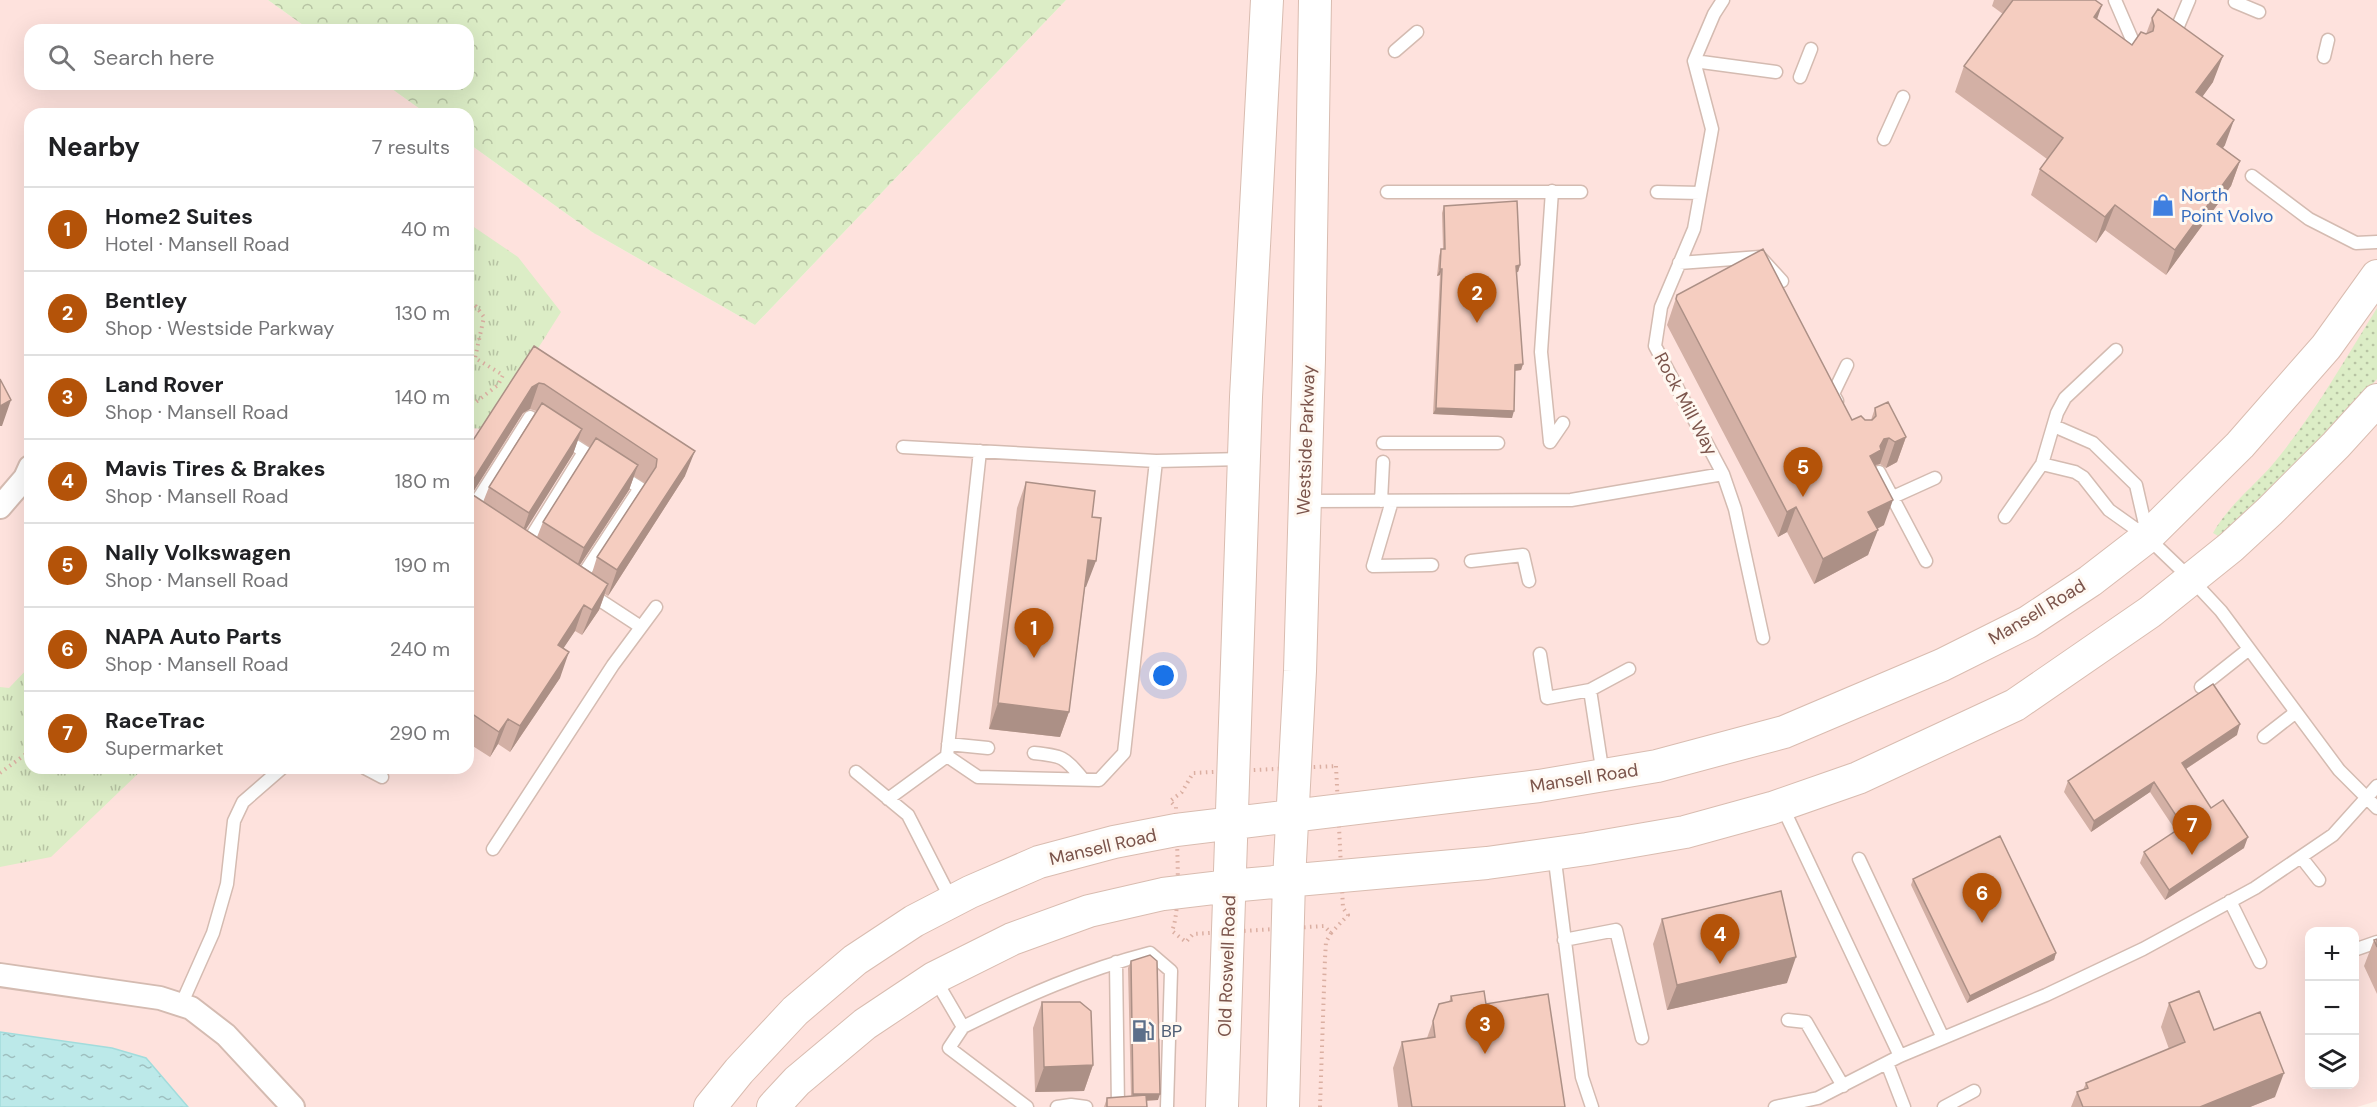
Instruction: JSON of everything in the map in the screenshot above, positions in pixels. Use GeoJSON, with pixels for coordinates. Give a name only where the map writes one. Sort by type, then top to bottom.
{"type":"FeatureCollection","features":[{"type":"Feature","properties":{"kind":"main road"},"geometry":{"type":"LineString","coordinates":[[1233,825],[1244,459],[1267,0]]}},
{"type":"Feature","properties":{"kind":"main road","name":"Westside Parkway"},"geometry":{"type":"LineString","coordinates":[[1288,880],[1300,670],[1315,0]]}},
{"type":"Feature","properties":{"kind":"main road","name":"Mansell Road"},"geometry":{"type":"LineString","coordinates":[[710,1107],[739,1071],[795,1011],[855,960],[914,921],[1039,862],[1114,842],[1176,830],[1233,825],[1539,786],[1657,766],[1784,732],[1942,665],[2028,622],[2090,581],[2147,537],[2268,414],[2326,347],[2377,276]]}},
{"type":"Feature","properties":{"kind":"main road"},"geometry":{"type":"LineString","coordinates":[[773,1107],[797,1081],[865,1024],[934,978],[1012,939],[1089,911],[1163,894],[1288,880],[1487,863],[1685,832],[1782,805],[1858,778],[2015,705],[2150,612],[2192,580],[2270,511],[2377,400]]}},
{"type":"Feature","properties":{"kind":"main road","name":"Old Roswell Road"},"geometry":{"type":"LineString","coordinates":[[1222,1107],[1233,825]]}},
{"type":"Feature","properties":{"kind":"main road"},"geometry":{"type":"LineString","coordinates":[[1283,1107],[1288,880]]}},
{"type":"Feature","properties":{"kind":"street"},"geometry":{"type":"LineString","coordinates":[[0,507],[24,479]]}},
{"type":"Feature","properties":{"kind":"street"},"geometry":{"type":"LineString","coordinates":[[0,975],[160,998],[191,1008],[226,1035],[293,1107]]}},
{"type":"Feature","properties":{"kind":"lane"},"geometry":{"type":"LineString","coordinates":[[1723,0],[1714,14],[1694,61],[1776,72]]}},
{"type":"Feature","properties":{"kind":"lane"},"geometry":{"type":"LineString","coordinates":[[2115,0],[2137,51]]}},
{"type":"Feature","properties":{"kind":"lane"},"geometry":{"type":"LineString","coordinates":[[2158,29],[2178,43],[2190,0]]}},
{"type":"Feature","properties":{"kind":"lane"},"geometry":{"type":"LineString","coordinates":[[2235,2],[2259,12]]}},
{"type":"Feature","properties":{"kind":"lane"},"geometry":{"type":"LineString","coordinates":[[1395,51],[1417,32]]}},
{"type":"Feature","properties":{"kind":"lane"},"geometry":{"type":"LineString","coordinates":[[2324,57],[2328,40]]}},
{"type":"Feature","properties":{"kind":"lane"},"geometry":{"type":"LineString","coordinates":[[1800,77],[1811,49]]}},
{"type":"Feature","properties":{"kind":"lane","name":"Rock Mill Way"},"geometry":{"type":"LineString","coordinates":[[1694,61],[1712,129],[1694,229],[1661,307],[1655,346],[1723,474],[1736,509],[1763,638]]}},
{"type":"Feature","properties":{"kind":"lane"},"geometry":{"type":"LineString","coordinates":[[1884,139],[1903,97]]}},
{"type":"Feature","properties":{"kind":"lane"},"geometry":{"type":"LineString","coordinates":[[2252,176],[2309,219],[2356,243],[2377,242]]}},
{"type":"Feature","properties":{"kind":"lane"},"geometry":{"type":"LineString","coordinates":[[1552,191],[1541,352],[1550,442],[1563,423]]}},
{"type":"Feature","properties":{"kind":"lane"},"geometry":{"type":"LineString","coordinates":[[1387,192],[1581,192]]}},
{"type":"Feature","properties":{"kind":"lane"},"geometry":{"type":"LineString","coordinates":[[1657,192],[1700,193]]}},
{"type":"Feature","properties":{"kind":"lane"},"geometry":{"type":"LineString","coordinates":[[1679,263],[1760,257],[1782,281]]}},
{"type":"Feature","properties":{"kind":"lane"},"geometry":{"type":"LineString","coordinates":[[2005,517],[2042,464],[2057,413],[2065,398],[2116,350]]}},
{"type":"Feature","properties":{"kind":"lane"},"geometry":{"type":"LineString","coordinates":[[1843,411],[1833,394],[1847,365]]}},
{"type":"Feature","properties":{"kind":"lane"},"geometry":{"type":"LineString","coordinates":[[474,512],[530,417],[640,488],[572,582],[641,627]]}},
{"type":"Feature","properties":{"kind":"lane"},"geometry":{"type":"LineString","coordinates":[[2054,426],[2093,443],[2136,485],[2147,537]]}},
{"type":"Feature","properties":{"kind":"lane"},"geometry":{"type":"LineString","coordinates":[[1383,443],[1498,443]]}},
{"type":"Feature","properties":{"kind":"lane"},"geometry":{"type":"LineString","coordinates":[[903,447],[1156,461],[1244,459]]}},
{"type":"Feature","properties":{"kind":"lane"},"geometry":{"type":"LineString","coordinates":[[948,750],[981,451]]}},
{"type":"Feature","properties":{"kind":"lane"},"geometry":{"type":"LineString","coordinates":[[522,550],[584,452]]}},
{"type":"Feature","properties":{"kind":"lane"},"geometry":{"type":"LineString","coordinates":[[948,750],[978,777],[1099,780],[1124,753],[1156,461]]}},
{"type":"Feature","properties":{"kind":"lane"},"geometry":{"type":"LineString","coordinates":[[1383,462],[1387,501],[1374,566],[1432,565]]}},
{"type":"Feature","properties":{"kind":"lane"},"geometry":{"type":"LineString","coordinates":[[2042,464],[2076,472],[2083,477],[2109,510],[2147,537],[2192,580],[2221,611],[2339,770],[2377,808]]}},
{"type":"Feature","properties":{"kind":"lane"},"geometry":{"type":"LineString","coordinates":[[1879,472],[1926,561]]}},
{"type":"Feature","properties":{"kind":"lane"},"geometry":{"type":"LineString","coordinates":[[1305,501],[1571,500],[1723,474]]}},
{"type":"Feature","properties":{"kind":"lane"},"geometry":{"type":"LineString","coordinates":[[1893,497],[1935,478]]}},
{"type":"Feature","properties":{"kind":"lane"},"geometry":{"type":"LineString","coordinates":[[1471,561],[1523,555],[1529,581]]}},
{"type":"Feature","properties":{"kind":"lane"},"geometry":{"type":"LineString","coordinates":[[493,849],[613,665],[656,607]]}},
{"type":"Feature","properties":{"kind":"lane"},"geometry":{"type":"LineString","coordinates":[[2201,687],[2249,649]]}},
{"type":"Feature","properties":{"kind":"lane"},"geometry":{"type":"LineString","coordinates":[[1540,654],[1547,698],[1590,690],[1629,669]]}},
{"type":"Feature","properties":{"kind":"lane"},"geometry":{"type":"LineString","coordinates":[[1590,690],[1603,776]]}},
{"type":"Feature","properties":{"kind":"lane"},"geometry":{"type":"LineString","coordinates":[[2264,737],[2296,712]]}},
{"type":"Feature","properties":{"kind":"lane"},"geometry":{"type":"LineString","coordinates":[[888,799],[948,750],[988,748]]}},
{"type":"Feature","properties":{"kind":"lane"},"geometry":{"type":"LineString","coordinates":[[1034,753],[1055,755],[1066,759],[1083,779]]}},
{"type":"Feature","properties":{"kind":"lane"},"geometry":{"type":"LineString","coordinates":[[855,772],[908,815],[953,901]]}},
{"type":"Feature","properties":{"kind":"lane"},"geometry":{"type":"LineString","coordinates":[[181,1005],[213,933],[224,893],[234,821],[243,801],[275,774]]}},
{"type":"Feature","properties":{"kind":"lane"},"geometry":{"type":"LineString","coordinates":[[376,774],[382,777]]}},
{"type":"Feature","properties":{"kind":"lane"},"geometry":{"type":"LineString","coordinates":[[1775,1107],[1818,1098],[1900,1056],[2055,991],[2143,948],[2255,888],[2333,835],[2377,786]]}},
{"type":"Feature","properties":{"kind":"lane"},"geometry":{"type":"LineString","coordinates":[[1782,805],[1900,1056]]}},
{"type":"Feature","properties":{"kind":"lane"},"geometry":{"type":"LineString","coordinates":[[1554,854],[1582,1077],[1592,1107]]}},
{"type":"Feature","properties":{"kind":"lane"},"geometry":{"type":"LineString","coordinates":[[2301,856],[2319,880]]}},
{"type":"Feature","properties":{"kind":"lane"},"geometry":{"type":"LineString","coordinates":[[1859,858],[1944,1038]]}},
{"type":"Feature","properties":{"kind":"lane"},"geometry":{"type":"LineString","coordinates":[[2230,901],[2260,962]]}},
{"type":"Feature","properties":{"kind":"lane"},"geometry":{"type":"LineString","coordinates":[[1564,940],[1616,930],[1642,1038]]}},
{"type":"Feature","properties":{"kind":"lane"},"geometry":{"type":"LineString","coordinates":[[2359,949],[2377,942]]}},
{"type":"Feature","properties":{"kind":"lane"},"geometry":{"type":"LineString","coordinates":[[1027,1107],[949,1048],[963,1027],[1032,993],[1116,962],[1150,953],[1171,970],[1167,1107]]}},
{"type":"Feature","properties":{"kind":"lane"},"geometry":{"type":"LineString","coordinates":[[1116,962],[1118,1107]]}},
{"type":"Feature","properties":{"kind":"lane"},"geometry":{"type":"LineString","coordinates":[[934,978],[963,1027]]}},
{"type":"Feature","properties":{"kind":"lane"},"geometry":{"type":"LineString","coordinates":[[1788,1020],[1806,1022],[1843,1086]]}},
{"type":"Feature","properties":{"kind":"lane"},"geometry":{"type":"LineString","coordinates":[[1887,1063],[1904,1107]]}},
{"type":"Feature","properties":{"kind":"lane"},"geometry":{"type":"LineString","coordinates":[[1944,1107],[1974,1091]]}},
{"type":"Feature","properties":{"kind":"lane"},"geometry":{"type":"LineString","coordinates":[[1057,1107],[1071,1105],[1086,1107]]}},
{"type":"Feature","properties":{"kind":"path"},"geometry":{"type":"LineString","coordinates":[[474,304],[484,317],[475,358],[503,375],[498,385],[474,403]]}},
{"type":"Feature","properties":{"kind":"path"},"geometry":{"type":"LineString","coordinates":[[0,773],[24,755]]}},
{"type":"Feature","properties":{"kind":"path"},"geometry":{"type":"LineString","coordinates":[[1320,1107],[1326,942],[1331,933]]}},
{"type":"Feature","properties":{"kind":"shaded area"},"geometry":{"type":"Polygon","coordinates":[[[0,0],[268,0],[302,24],[24,24],[24,90],[393,90],[419,108],[24,108],[24,774],[474,774],[474,147],[592,232],[755,325],[1066,0],[2377,0],[2377,1101],[2357,1107],[0,1107],[0,0]]]}},
{"type":"Feature","properties":{"kind":"green space"},"geometry":{"type":"Polygon","coordinates":[[[268,0],[1066,0],[755,325],[592,232],[474,147],[474,108],[419,108],[393,90],[474,90],[474,24],[302,24],[268,0]]]}},
{"type":"Feature","properties":{"kind":"green space"},"geometry":{"type":"Polygon","coordinates":[[[474,227],[518,257],[561,312],[487,429],[474,428],[474,227]]]}},
{"type":"Feature","properties":{"kind":"green space"},"geometry":{"type":"Polygon","coordinates":[[[2377,308],[2377,379],[2295,469],[2220,537],[2213,533],[2226,514],[2288,446],[2328,388],[2377,308]]]}},
{"type":"Feature","properties":{"kind":"green space"},"geometry":{"type":"Polygon","coordinates":[[[24,672],[24,774],[138,774],[51,857],[0,867],[0,687],[9,688],[24,672]]]}},
{"type":"Feature","properties":{"kind":"water"},"geometry":{"type":"Polygon","coordinates":[[[0,1032],[112,1048],[146,1058],[188,1107],[0,1107],[0,1032]]]}},
{"type":"Feature","properties":{"kind":"building"},"geometry":{"type":"Polygon","coordinates":[[[2013,0],[2095,0],[2102,5],[2094,17],[2132,45],[2141,32],[2146,34],[2153,31],[2152,18],[2158,9],[2223,56],[2196,92],[2234,120],[2217,144],[2240,161],[2175,250],[2115,205],[2105,217],[2040,169],[2063,138],[1964,66],[2013,0]]]}},
{"type":"Feature","properties":{"kind":"building"},"geometry":{"type":"Polygon","coordinates":[[[1517,201],[1520,265],[1516,266],[1523,364],[1515,365],[1514,411],[1436,408],[1441,249],[1445,249],[1444,206],[1517,201]]]}},
{"type":"Feature","properties":{"kind":"building"},"geometry":{"type":"Polygon","coordinates":[[[1763,249],[1852,420],[1861,416],[1865,420],[1872,420],[1876,416],[1875,408],[1888,402],[1906,437],[1895,442],[1889,438],[1884,439],[1880,446],[1881,450],[1870,456],[1893,500],[1868,512],[1878,530],[1823,559],[1796,507],[1787,512],[1676,299],[1677,295],[1763,249]]]}},
{"type":"Feature","properties":{"kind":"building"},"geometry":{"type":"Polygon","coordinates":[[[534,346],[695,451],[617,570],[597,557],[656,467],[657,459],[544,384],[539,383],[532,387],[474,479],[474,439],[534,346]]]}},
{"type":"Feature","properties":{"kind":"building"},"geometry":{"type":"Polygon","coordinates":[[[0,379],[11,400],[0,406],[0,379]]]}},
{"type":"Feature","properties":{"kind":"building"},"geometry":{"type":"Polygon","coordinates":[[[542,403],[582,429],[529,513],[489,487],[542,403]]]}},
{"type":"Feature","properties":{"kind":"building"},"geometry":{"type":"Polygon","coordinates":[[[596,438],[638,465],[584,548],[543,522],[596,438]]]}},
{"type":"Feature","properties":{"kind":"building"},"geometry":{"type":"Polygon","coordinates":[[[1026,482],[1095,491],[1092,517],[1101,518],[1096,561],[1088,560],[1069,712],[998,703],[1026,482]]]}},
{"type":"Feature","properties":{"kind":"building"},"geometry":{"type":"Polygon","coordinates":[[[474,496],[608,584],[592,610],[584,605],[558,645],[569,652],[520,726],[508,719],[499,732],[474,715],[474,496]]]}},
{"type":"Feature","properties":{"kind":"building"},"geometry":{"type":"Polygon","coordinates":[[[2213,684],[2240,724],[2182,763],[2211,808],[2223,800],[2248,837],[2169,890],[2144,852],[2183,826],[2154,782],[2094,821],[2068,781],[2213,684]]]}},
{"type":"Feature","properties":{"kind":"building"},"geometry":{"type":"Polygon","coordinates":[[[2000,836],[2056,953],[1970,996],[1913,879],[2000,836]]]}},
{"type":"Feature","properties":{"kind":"building"},"geometry":{"type":"Polygon","coordinates":[[[1781,891],[1796,957],[1677,985],[1662,919],[1781,891]]]}},
{"type":"Feature","properties":{"kind":"building","name":"BP"},"geometry":{"type":"Polygon","coordinates":[[[1150,955],[1157,961],[1160,1094],[1133,1094],[1131,961],[1150,955]]]}},
{"type":"Feature","properties":{"kind":"building"},"geometry":{"type":"Polygon","coordinates":[[[1484,991],[1486,1004],[1548,994],[1565,1107],[1412,1107],[1402,1042],[1435,1037],[1433,1021],[1439,1004],[1452,1001],[1451,996],[1484,991]]]}},
{"type":"Feature","properties":{"kind":"building"},"geometry":{"type":"Polygon","coordinates":[[[2199,991],[2214,1030],[2260,1012],[2284,1073],[2200,1107],[2083,1107],[2077,1092],[2088,1088],[2086,1083],[2185,1042],[2169,1003],[2199,991]]]}},
{"type":"Feature","properties":{"kind":"building"},"geometry":{"type":"Polygon","coordinates":[[[1042,1002],[1080,1002],[1091,1011],[1093,1065],[1044,1067],[1042,1002]]]}},
{"type":"Feature","properties":{"kind":"building"},"geometry":{"type":"Polygon","coordinates":[[[1146,1095],[1147,1107],[1107,1107],[1107,1098],[1146,1095]]]}},
{"type":"Feature","properties":{"kind":"place","name":"North Point Volvo"},"geometry":{"type":"Point","coordinates":[2163,205]}},
{"type":"Feature","properties":{"kind":"place","name":"Bentley"},"geometry":{"type":"Point","coordinates":[1477,323]}},
{"type":"Feature","properties":{"kind":"place","name":"Nally Volkswagen"},"geometry":{"type":"Point","coordinates":[1803,497]}},
{"type":"Feature","properties":{"kind":"place","name":"Home2 Suites"},"geometry":{"type":"Point","coordinates":[1034,658]}},
{"type":"Feature","properties":{"kind":"place","name":"RaceTrac"},"geometry":{"type":"Point","coordinates":[2192,855]}},
{"type":"Feature","properties":{"kind":"place","name":"NAPA Auto Parts"},"geometry":{"type":"Point","coordinates":[1982,923]}},
{"type":"Feature","properties":{"kind":"place","name":"Mavis Tires & Brakes"},"geometry":{"type":"Point","coordinates":[1720,964]}},
{"type":"Feature","properties":{"kind":"place","name":"BP"},"geometry":{"type":"Point","coordinates":[1143,1031]}},
{"type":"Feature","properties":{"kind":"place","name":"Land Rover"},"geometry":{"type":"Point","coordinates":[1485,1054]}}]}
